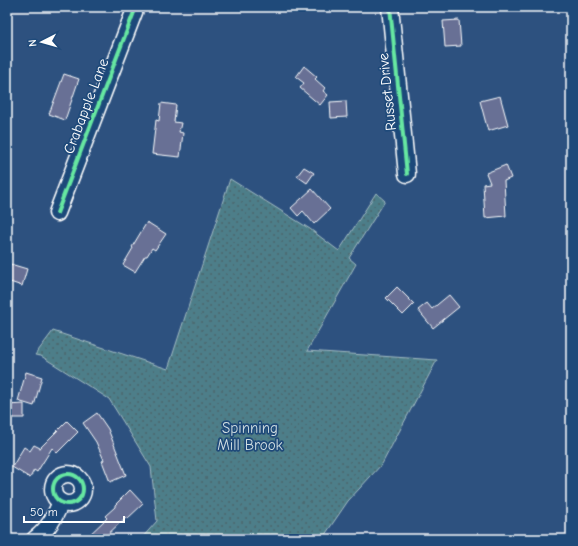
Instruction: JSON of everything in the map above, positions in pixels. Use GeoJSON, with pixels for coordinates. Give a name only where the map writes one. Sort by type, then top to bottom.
{"type":"FeatureCollection","features":[{"type":"Feature","properties":{"kind":"street","name":"Crabapple Lane"},"geometry":{"type":"LineString","coordinates":[[57,213],[136,7]]}},
{"type":"Feature","properties":{"kind":"street","name":"Russet Drive"},"geometry":{"type":"LineString","coordinates":[[390,7],[407,174]]}},
{"type":"Feature","properties":{"kind":"street"},"geometry":{"type":"LineString","coordinates":[[35,539],[41,535],[53,520],[61,502]]}},
{"type":"Feature","properties":{"kind":"green space","name":"Spinning Mill Brook"},"geometry":{"type":"Polygon","coordinates":[[[230,179],[310,229],[339,251],[376,193],[385,201],[349,258],[356,264],[307,351],[437,360],[382,464],[348,501],[322,539],[141,539],[157,521],[151,467],[109,399],[41,356],[35,355],[53,331],[168,369],[230,179]]]}},
{"type":"Feature","properties":{"kind":"building"},"geometry":{"type":"Polygon","coordinates":[[[459,20],[461,46],[445,47],[443,21],[459,20]]]}},
{"type":"Feature","properties":{"kind":"building"},"geometry":{"type":"Polygon","coordinates":[[[304,66],[317,77],[315,79],[325,88],[323,91],[328,95],[320,105],[300,88],[304,83],[296,77],[304,66]]]}},
{"type":"Feature","properties":{"kind":"building"},"geometry":{"type":"Polygon","coordinates":[[[64,74],[79,79],[65,120],[49,114],[64,74]]]}},
{"type":"Feature","properties":{"kind":"building"},"geometry":{"type":"Polygon","coordinates":[[[500,96],[508,125],[488,131],[480,101],[500,96]]]}},
{"type":"Feature","properties":{"kind":"building"},"geometry":{"type":"Polygon","coordinates":[[[346,101],[347,117],[331,118],[330,102],[346,101]]]}},
{"type":"Feature","properties":{"kind":"building"},"geometry":{"type":"Polygon","coordinates":[[[161,103],[176,105],[174,122],[181,123],[179,132],[183,133],[180,157],[152,154],[156,120],[159,121],[161,103]]]}},
{"type":"Feature","properties":{"kind":"building"},"geometry":{"type":"Polygon","coordinates":[[[506,165],[511,178],[504,181],[506,216],[485,218],[483,184],[490,183],[486,173],[506,165]]]}},
{"type":"Feature","properties":{"kind":"building"},"geometry":{"type":"Polygon","coordinates":[[[304,167],[314,173],[307,183],[297,176],[304,167]]]}},
{"type":"Feature","properties":{"kind":"building"},"geometry":{"type":"Polygon","coordinates":[[[312,189],[330,209],[314,224],[303,211],[298,216],[291,208],[312,189]]]}},
{"type":"Feature","properties":{"kind":"building"},"geometry":{"type":"Polygon","coordinates":[[[147,222],[166,234],[155,250],[152,248],[147,256],[145,256],[135,272],[123,265],[147,222]]]}},
{"type":"Feature","properties":{"kind":"building"},"geometry":{"type":"Polygon","coordinates":[[[7,263],[27,269],[22,286],[7,281],[7,263]]]}},
{"type":"Feature","properties":{"kind":"building"},"geometry":{"type":"Polygon","coordinates":[[[397,287],[414,304],[403,315],[386,298],[397,287]]]}},
{"type":"Feature","properties":{"kind":"building"},"geometry":{"type":"Polygon","coordinates":[[[449,295],[459,307],[433,328],[418,310],[427,303],[432,309],[449,295]]]}},
{"type":"Feature","properties":{"kind":"building"},"geometry":{"type":"Polygon","coordinates":[[[26,372],[42,377],[34,406],[18,401],[26,372]]]}},
{"type":"Feature","properties":{"kind":"building"},"geometry":{"type":"Polygon","coordinates":[[[24,404],[24,418],[7,418],[7,405],[24,404]]]}},
{"type":"Feature","properties":{"kind":"building"},"geometry":{"type":"Polygon","coordinates":[[[97,413],[108,429],[126,475],[110,482],[102,461],[104,460],[96,442],[83,423],[97,413]]]}},
{"type":"Feature","properties":{"kind":"building"},"geometry":{"type":"Polygon","coordinates":[[[67,421],[78,432],[57,453],[52,448],[37,472],[34,470],[30,478],[12,467],[24,447],[30,451],[34,445],[40,448],[67,421]]]}},
{"type":"Feature","properties":{"kind":"building"},"geometry":{"type":"Polygon","coordinates":[[[130,490],[143,504],[127,519],[126,517],[103,539],[85,539],[107,518],[105,516],[130,490]]]}},
{"type":"Feature","properties":{"kind":"cycle path"},"geometry":{"type":"LineString","coordinates":[[57,213],[136,7]]}},
{"type":"Feature","properties":{"kind":"cycle path"},"geometry":{"type":"LineString","coordinates":[[390,7],[407,174]]}},
{"type":"Feature","properties":{"kind":"cycle path"},"geometry":{"type":"LineString","coordinates":[[68,474],[79,478],[83,489],[79,500],[68,504],[57,500],[53,489],[57,478],[68,474]]}}]}
